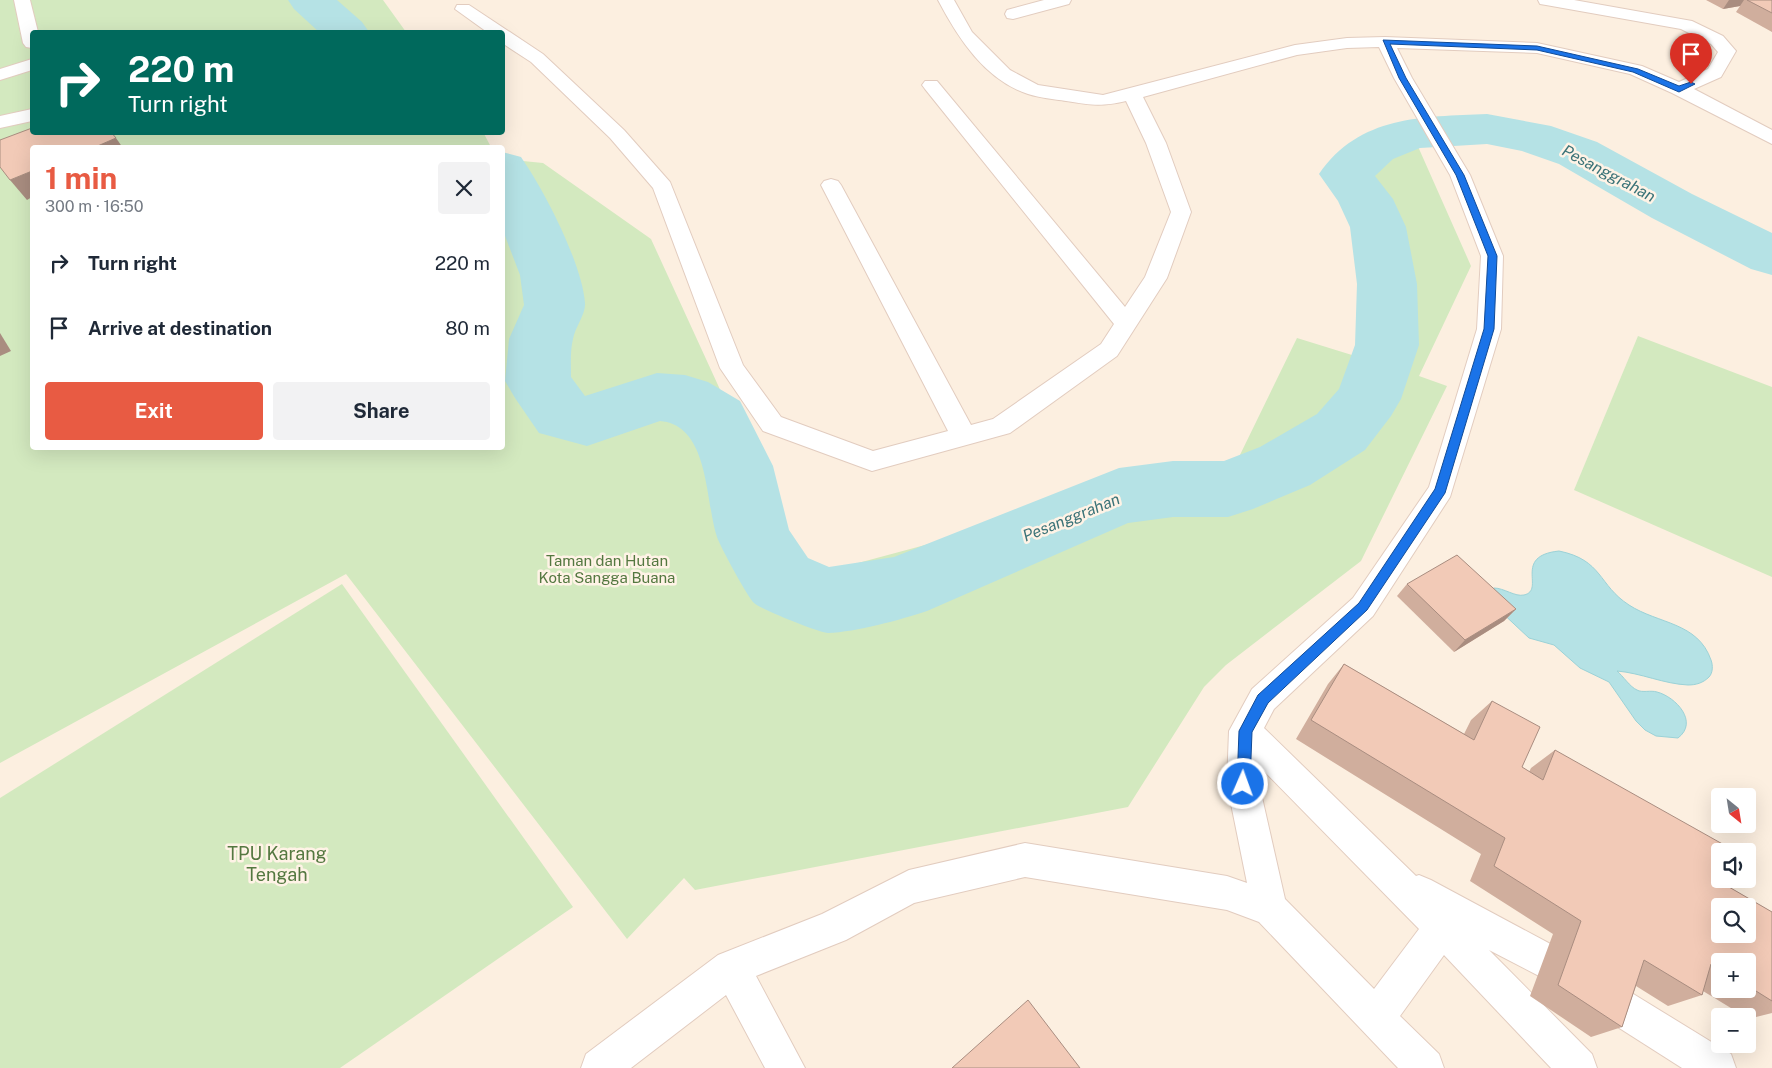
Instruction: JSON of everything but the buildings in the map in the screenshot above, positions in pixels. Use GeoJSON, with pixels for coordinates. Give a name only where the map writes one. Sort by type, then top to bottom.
{"type":"FeatureCollection","features":[{"type":"Feature","properties":{"kind":"street"},"geometry":{"type":"LineString","coordinates":[[22,0],[30,34]]}},
{"type":"Feature","properties":{"kind":"street"},"geometry":{"type":"LineString","coordinates":[[946,0],[965,34],[988,60],[1004,74],[1033,90],[1104,101],[1224,71],[1296,50],[1347,43],[1386,42],[1537,48],[1636,70],[1679,89],[1772,138]]}},
{"type":"Feature","properties":{"kind":"street"},"geometry":{"type":"LineString","coordinates":[[1013,14],[1063,0]]}},
{"type":"Feature","properties":{"kind":"street"},"geometry":{"type":"LineString","coordinates":[[1546,0],[1686,25],[1718,40],[1727,51],[1716,73],[1679,89]]}},
{"type":"Feature","properties":{"kind":"street"},"geometry":{"type":"LineString","coordinates":[[463,9],[495,30]]}},
{"type":"Feature","properties":{"kind":"street"},"geometry":{"type":"LineString","coordinates":[[505,37],[537,58],[617,134],[663,186],[732,368],[772,424],[872,461],[1001,426],[1109,350],[1156,278],[1181,212],[1156,143],[1132,94]]}},
{"type":"Feature","properties":{"kind":"street"},"geometry":{"type":"LineString","coordinates":[[1270,908],[1243,784],[1245,731],[1263,699],[1363,607],[1441,490],[1489,329],[1492,256],[1460,175],[1402,78],[1386,42]]}},
{"type":"Feature","properties":{"kind":"street"},"geometry":{"type":"LineString","coordinates":[[0,74],[30,65]]}},
{"type":"Feature","properties":{"kind":"street"},"geometry":{"type":"LineString","coordinates":[[931,85],[1126,324]]}},
{"type":"Feature","properties":{"kind":"street"},"geometry":{"type":"LineString","coordinates":[[0,122],[30,115]]}},
{"type":"Feature","properties":{"kind":"street"},"geometry":{"type":"LineString","coordinates":[[832,185],[964,436]]}},
{"type":"Feature","properties":{"kind":"street"},"geometry":{"type":"LineString","coordinates":[[1245,731],[1394,878],[1578,1068]]}},
{"type":"Feature","properties":{"kind":"street"},"geometry":{"type":"LineString","coordinates":[[600,1068],[731,968],[833,927],[909,887],[1025,860],[1227,894],[1270,908],[1425,1068]]}},
{"type":"Feature","properties":{"kind":"street"},"geometry":{"type":"LineString","coordinates":[[1394,878],[1544,960]]}},
{"type":"Feature","properties":{"kind":"street"},"geometry":{"type":"LineString","coordinates":[[1376,1018],[1442,928]]}},
{"type":"Feature","properties":{"kind":"street"},"geometry":{"type":"LineString","coordinates":[[731,968],[786,1068]]}},
{"type":"Feature","properties":{"kind":"street"},"geometry":{"type":"LineString","coordinates":[[1604,997],[1717,1068]]}},
{"type":"Feature","properties":{"kind":"green space","name":"Taman dan Hutan Kota Sangga Buana"},"geometry":{"type":"Polygon","coordinates":[[[0,0],[383,0],[405,30],[30,30],[30,135],[485,135],[490,145],[30,145],[30,450],[505,450],[505,159],[543,163],[651,239],[806,577],[1237,461],[1297,338],[1381,364],[1387,345],[1387,284],[1378,227],[1365,199],[1346,174],[1374,148],[1412,133],[1471,266],[1419,376],[1447,386],[1361,561],[1226,665],[1204,687],[1128,807],[695,890],[684,878],[627,939],[346,574],[0,763],[0,0]]]}},
{"type":"Feature","properties":{"kind":"green space"},"geometry":{"type":"Polygon","coordinates":[[[1638,336],[1772,387],[1772,577],[1574,490],[1638,336]]]}},
{"type":"Feature","properties":{"kind":"green space","name":"TPU Karang Tengah"},"geometry":{"type":"Polygon","coordinates":[[[342,584],[573,907],[340,1068],[0,1068],[0,798],[342,584]]]}},
{"type":"Feature","properties":{"kind":"water"},"geometry":{"type":"Polygon","coordinates":[[[1559,551],[1584,560],[1629,605],[1687,631],[1697,638],[1705,648],[1712,662],[1712,671],[1707,679],[1697,684],[1679,684],[1617,671],[1637,690],[1657,692],[1678,705],[1686,718],[1686,725],[1684,732],[1678,738],[1656,736],[1645,730],[1636,721],[1609,682],[1580,668],[1554,645],[1529,638],[1483,595],[1494,588],[1521,595],[1530,592],[1533,566],[1537,559],[1545,554],[1559,551]]]}},
{"type":"Feature","properties":{"kind":"waterway","name":"Pesanggrahan"},"geometry":{"type":"LineString","coordinates":[[310,0],[344,30]]}},
{"type":"Feature","properties":{"kind":"waterway","name":"Pesanggrahan"},"geometry":{"type":"LineString","coordinates":[[505,173],[519,198],[550,275],[555,305],[541,339],[538,381],[563,415],[587,421],[657,397],[685,399],[716,419],[738,466],[754,538],[781,581],[826,600],[900,588],[1119,496],[1173,489],[1228,489],[1285,466],[1341,432],[1368,399],[1387,345],[1387,284],[1378,227],[1365,199],[1346,174],[1374,148],[1412,133],[1487,129],[1533,137],[1578,153],[1672,206],[1772,256]]}},
{"type":"Feature","properties":{"kind":"route"},"geometry":{"type":"LineString","coordinates":[[1243,784],[1245,731],[1263,699],[1363,607],[1441,490],[1489,329],[1492,256],[1460,175],[1402,78],[1386,42],[1537,48],[1636,70],[1679,89],[1691,84]]}}]}
